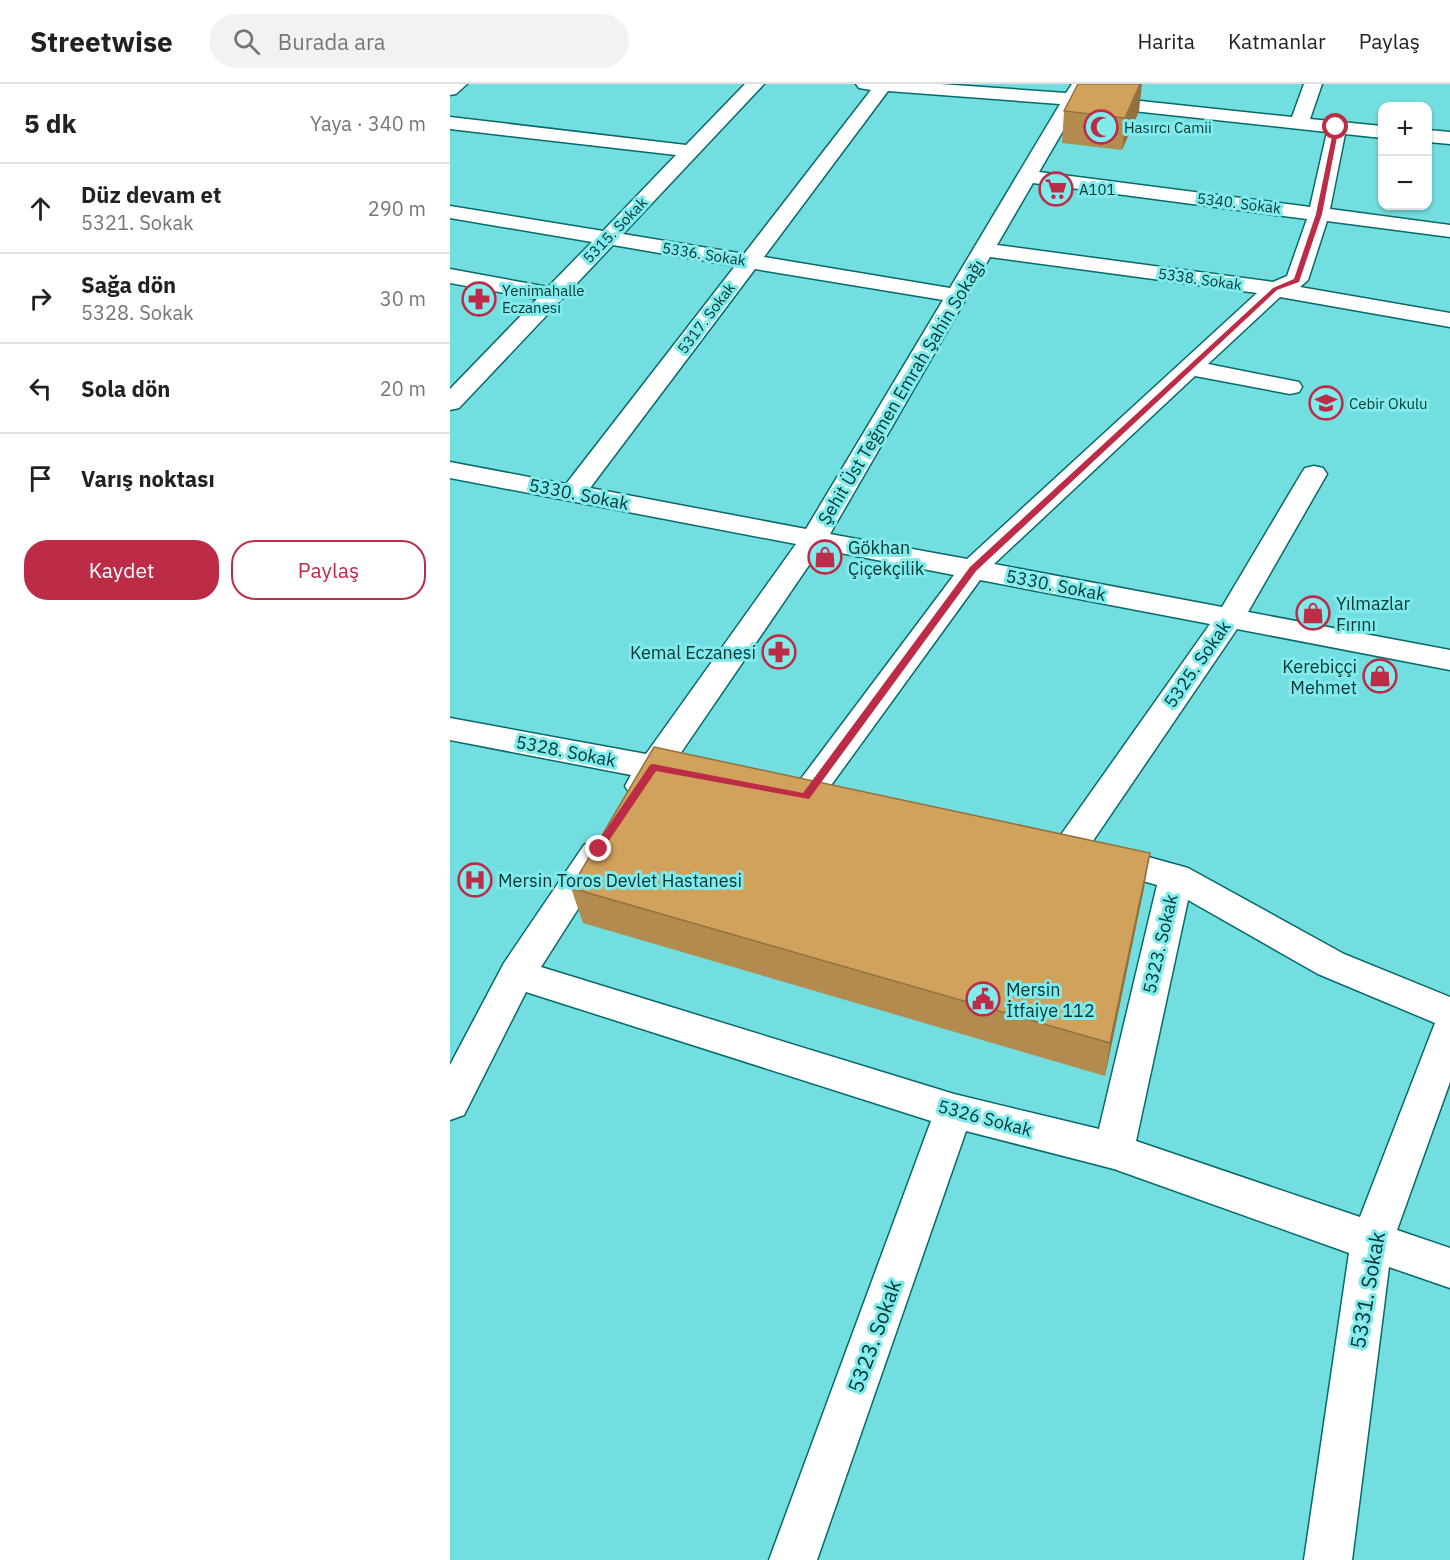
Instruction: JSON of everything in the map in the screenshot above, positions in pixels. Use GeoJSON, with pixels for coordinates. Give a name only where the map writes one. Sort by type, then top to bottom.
{"type":"FeatureCollection","features":[{"type":"Feature","properties":{"kind":"street"},"geometry":{"type":"LineString","coordinates":[[450,90],[458,84]]}},
{"type":"Feature","properties":{"kind":"street","name":"5315. Sokak"},"geometry":{"type":"LineString","coordinates":[[450,403],[755,84]]}},
{"type":"Feature","properties":{"kind":"street"},"geometry":{"type":"LineString","coordinates":[[1299,124],[1313,84]]}},
{"type":"Feature","properties":{"kind":"street"},"geometry":{"type":"LineString","coordinates":[[874,85],[1076,92],[1299,124],[1378,131]]}},
{"type":"Feature","properties":{"kind":"street","name":"5317. Sokak"},"geometry":{"type":"LineString","coordinates":[[573,493],[749,262],[874,85]]}},
{"type":"Feature","properties":{"kind":"street","name":"Şehit Üst Teğmen Emrah Şahin Sokağı"},"geometry":{"type":"LineString","coordinates":[[450,1103],[517,974],[653,768],[814,538],[1076,92]]}},
{"type":"Feature","properties":{"kind":"street"},"geometry":{"type":"LineString","coordinates":[[450,123],[690,152]]}},
{"type":"Feature","properties":{"kind":"street"},"geometry":{"type":"LineString","coordinates":[[805,797],[973,569],[1275,289],[1297,280],[1319,214],[1336,127]]}},
{"type":"Feature","properties":{"kind":"street"},"geometry":{"type":"LineString","coordinates":[[1432,136],[1450,138]]}},
{"type":"Feature","properties":{"kind":"street","name":"5340. Sokak"},"geometry":{"type":"LineString","coordinates":[[1028,176],[1450,231]]}},
{"type":"Feature","properties":{"kind":"street","name":"5336. Sokak"},"geometry":{"type":"LineString","coordinates":[[450,212],[958,296]]}},
{"type":"Feature","properties":{"kind":"street","name":"5338. Sokak"},"geometry":{"type":"LineString","coordinates":[[985,250],[1275,289],[1450,320]]}},
{"type":"Feature","properties":{"kind":"street"},"geometry":{"type":"LineString","coordinates":[[450,276],[553,295]]}},
{"type":"Feature","properties":{"kind":"street"},"geometry":{"type":"LineString","coordinates":[[1190,368],[1290,387]]}},
{"type":"Feature","properties":{"kind":"street","name":"5330. Sokak"},"geometry":{"type":"LineString","coordinates":[[450,470],[1450,660]]}},
{"type":"Feature","properties":{"kind":"street","name":"5325. Sokak"},"geometry":{"type":"LineString","coordinates":[[1070,848],[1229,618],[1314,474]]}},
{"type":"Feature","properties":{"kind":"street","name":"5328. Sokak"},"geometry":{"type":"LineString","coordinates":[[450,729],[700,777]]}},
{"type":"Feature","properties":{"kind":"street"},"geometry":{"type":"LineString","coordinates":[[770,790],[840,804]]}},
{"type":"Feature","properties":{"kind":"street"},"geometry":{"type":"LineString","coordinates":[[1035,841],[1070,848],[1176,878],[1331,964],[1450,1013]]}},
{"type":"Feature","properties":{"kind":"street","name":"5323. Sokak"},"geometry":{"type":"LineString","coordinates":[[1114,1151],[1176,878]]}},
{"type":"Feature","properties":{"kind":"street","name":"5326 Sokak"},"geometry":{"type":"LineString","coordinates":[[517,974],[954,1111],[1114,1151],[1450,1268]]}},
{"type":"Feature","properties":{"kind":"street","name":"5331. Sokak"},"geometry":{"type":"LineString","coordinates":[[1328,1560],[1372,1240],[1450,1031]]}},
{"type":"Feature","properties":{"kind":"street","name":"5323. Sokak"},"geometry":{"type":"LineString","coordinates":[[793,1560],[954,1111]]}},
{"type":"Feature","properties":{"kind":"building"},"geometry":{"type":"Polygon","coordinates":[[[1078,84],[1140,84],[1125,118],[1064,111],[1078,84]]]}},
{"type":"Feature","properties":{"kind":"building","name":"Mersin İtfaiye 112"},"geometry":{"type":"Polygon","coordinates":[[[654,747],[1150,853],[1110,1043],[571,888],[654,747]]]}},
{"type":"Feature","properties":{"kind":"place","name":"Hasırcı Camii"},"geometry":{"type":"Point","coordinates":[1101,127]}},
{"type":"Feature","properties":{"kind":"place","name":"A101"},"geometry":{"type":"Point","coordinates":[1056,189]}},
{"type":"Feature","properties":{"kind":"place","name":"Yenimahalle Eczanesi"},"geometry":{"type":"Point","coordinates":[479,299]}},
{"type":"Feature","properties":{"kind":"place","name":"Cebir Okulu"},"geometry":{"type":"Point","coordinates":[1326,403]}},
{"type":"Feature","properties":{"kind":"place","name":"Gökhan Çiçekçilik"},"geometry":{"type":"Point","coordinates":[825,557]}},
{"type":"Feature","properties":{"kind":"place","name":"Yılmazlar Fırını"},"geometry":{"type":"Point","coordinates":[1313,613]}},
{"type":"Feature","properties":{"kind":"place","name":"Kemal Eczanesi"},"geometry":{"type":"Point","coordinates":[779,652]}},
{"type":"Feature","properties":{"kind":"place","name":"Kerebiççi Mehmet"},"geometry":{"type":"Point","coordinates":[1380,676]}},
{"type":"Feature","properties":{"kind":"place","name":"Mersin Toros Devlet Hastanesi"},"geometry":{"type":"Point","coordinates":[475,880]}},
{"type":"Feature","properties":{"kind":"place","name":"Mersin İtfaiye 112"},"geometry":{"type":"Point","coordinates":[983,999]}},
{"type":"Feature","properties":{"kind":"route"},"geometry":{"type":"LineString","coordinates":[[599,849],[653,768],[805,797],[973,569],[1275,289],[1297,280],[1319,214],[1336,127]]}}]}
